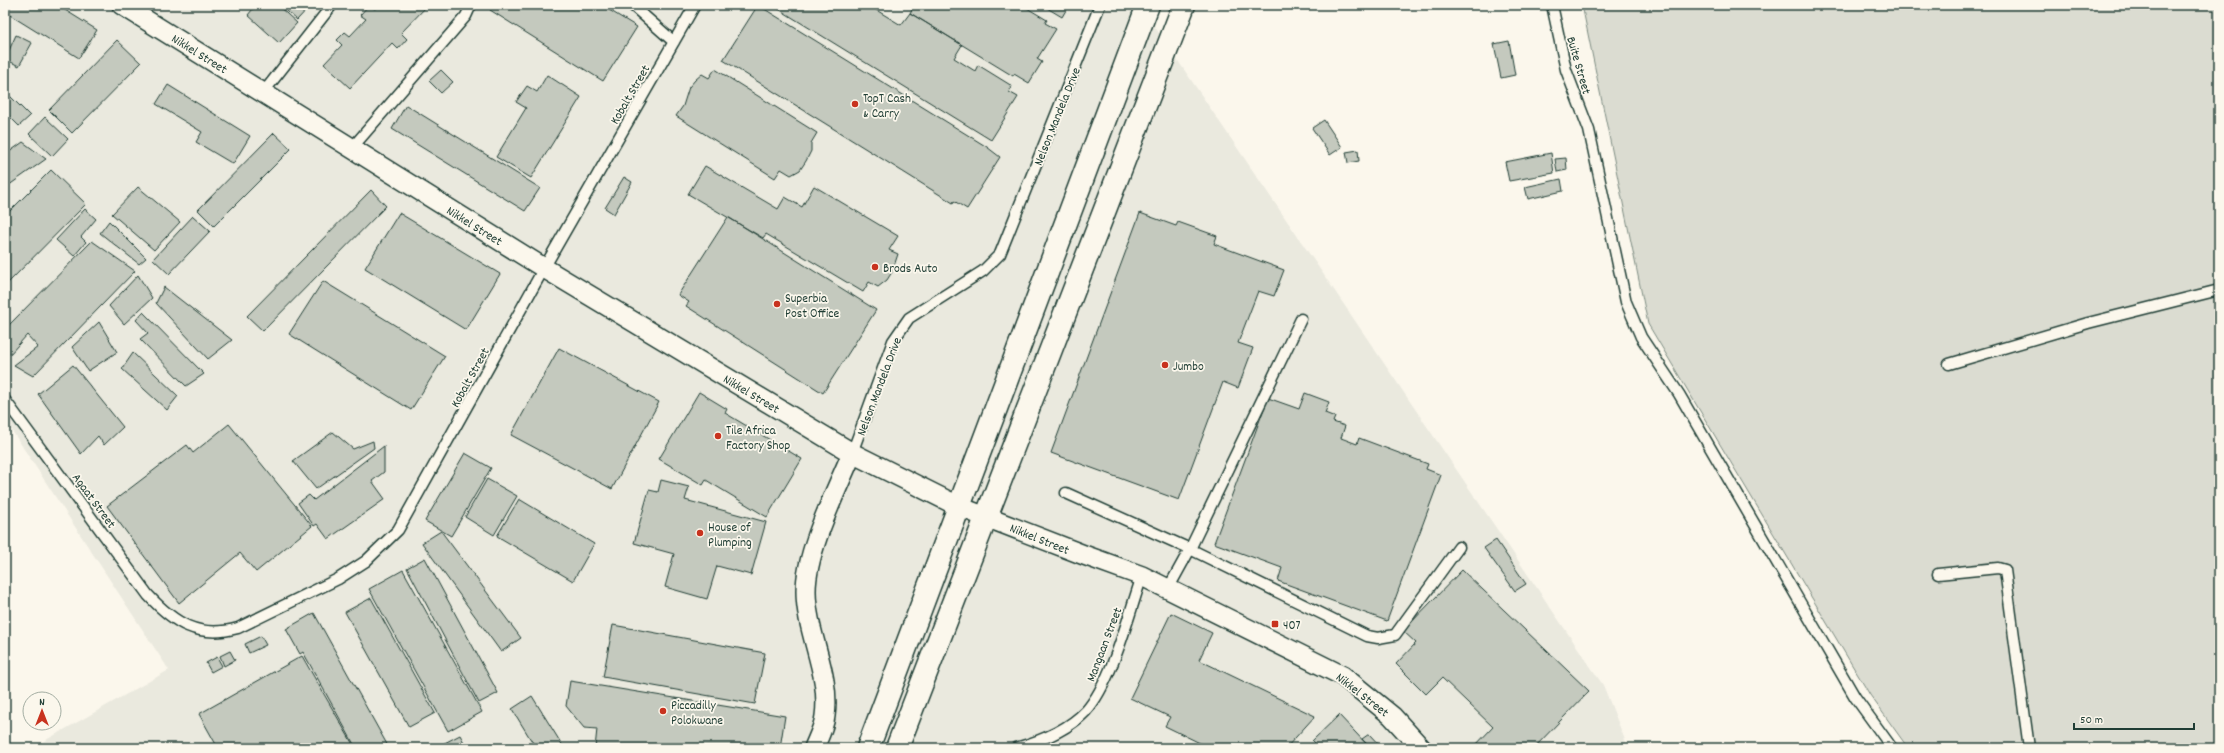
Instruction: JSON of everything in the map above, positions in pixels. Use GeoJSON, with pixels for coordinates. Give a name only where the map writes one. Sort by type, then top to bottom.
{"type":"FeatureCollection","features":[{"type":"Feature","properties":{"kind":"main road"},"geometry":{"type":"LineString","coordinates":[[868,748],[1148,5]]}},
{"type":"Feature","properties":{"kind":"main road"},"geometry":{"type":"LineString","coordinates":[[897,748],[1184,5]]}},
{"type":"Feature","properties":{"kind":"street","name":"Nikkel Street"},"geometry":{"type":"LineString","coordinates":[[122,5],[544,268],[852,454],[986,517],[1142,576],[1343,676],[1392,716],[1421,748]]}},
{"type":"Feature","properties":{"kind":"street","name":"Nelson Mandela Drive"},"geometry":{"type":"LineString","coordinates":[[814,748],[825,718],[826,682],[808,615],[806,592],[807,576],[824,520],[852,454]]}},
{"type":"Feature","properties":{"kind":"lane"},"geometry":{"type":"LineString","coordinates":[[263,93],[332,5]]}},
{"type":"Feature","properties":{"kind":"lane"},"geometry":{"type":"LineString","coordinates":[[352,148],[466,16],[471,5]]}},
{"type":"Feature","properties":{"kind":"lane"},"geometry":{"type":"LineString","coordinates":[[632,5],[674,42]]}},
{"type":"Feature","properties":{"kind":"lane","name":"Kobalt Street"},"geometry":{"type":"LineString","coordinates":[[166,614],[184,626],[222,632],[238,628],[338,579],[366,561],[402,524],[544,268],[695,5]]}},
{"type":"Feature","properties":{"kind":"lane","name":"Buite Street"},"geometry":{"type":"LineString","coordinates":[[1552,5],[1566,70],[1589,130],[1626,302],[1642,337],[1679,394],[1855,697],[1892,748]]}},
{"type":"Feature","properties":{"kind":"lane","name":"Nelson Mandela Drive"},"geometry":{"type":"LineString","coordinates":[[852,454],[893,341],[899,331],[909,318],[983,271],[1000,254],[1100,7]]}},
{"type":"Feature","properties":{"kind":"lane"},"geometry":{"type":"LineString","coordinates":[[1950,364],[2088,323],[2219,290]]}},
{"type":"Feature","properties":{"kind":"lane"},"geometry":{"type":"LineString","coordinates":[[1168,589],[1190,549],[1301,319]]}},
{"type":"Feature","properties":{"kind":"lane","name":"Agaat Street"},"geometry":{"type":"LineString","coordinates":[[5,400],[148,595],[166,614]]}},
{"type":"Feature","properties":{"kind":"lane"},"geometry":{"type":"LineString","coordinates":[[1066,493],[1190,549],[1367,636],[1378,638],[1396,635],[1459,546]]}},
{"type":"Feature","properties":{"kind":"lane"},"geometry":{"type":"LineString","coordinates":[[1938,574],[1998,568],[2005,570],[2029,748]]}},
{"type":"Feature","properties":{"kind":"lane","name":"Mangaan Street"},"geometry":{"type":"LineString","coordinates":[[1016,748],[1054,735],[1086,711],[1099,691],[1118,650],[1142,576]]}},
{"type":"Feature","properties":{"kind":"shaded area"},"geometry":{"type":"Polygon","coordinates":[[[5,5],[1140,5],[1603,685],[1627,745],[1623,748],[32,748],[169,670],[5,420],[5,5]]]}},
{"type":"Feature","properties":{"kind":"shaded area"},"geometry":{"type":"Polygon","coordinates":[[[1582,5],[2219,5],[2219,748],[1908,748],[1870,695],[1648,324],[1582,5]]]}},
{"type":"Feature","properties":{"kind":"building"},"geometry":{"type":"Polygon","coordinates":[[[5,5],[57,5],[97,30],[79,58],[5,12],[5,5]]]}},
{"type":"Feature","properties":{"kind":"building"},"geometry":{"type":"Polygon","coordinates":[[[256,5],[277,5],[297,23],[279,43],[248,15],[256,5]]]}},
{"type":"Feature","properties":{"kind":"building"},"geometry":{"type":"Polygon","coordinates":[[[280,5],[311,5],[297,20],[280,5]]]}},
{"type":"Feature","properties":{"kind":"building"},"geometry":{"type":"Polygon","coordinates":[[[369,5],[375,9],[379,5],[428,5],[401,33],[407,39],[398,49],[392,43],[350,88],[324,64],[342,45],[337,40],[345,32],[350,36],[366,19],[360,15],[369,5]]]}},
{"type":"Feature","properties":{"kind":"building"},"geometry":{"type":"Polygon","coordinates":[[[493,5],[601,5],[637,27],[603,81],[490,10],[493,5]]]}},
{"type":"Feature","properties":{"kind":"building","name":"TopT Cash & Carry"},"geometry":{"type":"Polygon","coordinates":[[[758,5],[987,147],[1000,157],[967,209],[954,201],[953,203],[723,60],[758,5]]]}},
{"type":"Feature","properties":{"kind":"building"},"geometry":{"type":"Polygon","coordinates":[[[772,5],[868,5],[901,25],[910,13],[962,45],[954,58],[975,71],[978,65],[1012,86],[1009,92],[1018,97],[991,140],[772,5]]]}},
{"type":"Feature","properties":{"kind":"building"},"geometry":{"type":"Polygon","coordinates":[[[914,5],[1022,5],[1047,20],[1045,23],[1056,29],[1037,59],[1042,62],[1029,83],[1014,74],[1013,76],[910,13],[914,5]]]}},
{"type":"Feature","properties":{"kind":"building"},"geometry":{"type":"Polygon","coordinates":[[[1042,5],[1069,5],[1062,17],[1042,5]]]}},
{"type":"Feature","properties":{"kind":"building"},"geometry":{"type":"Polygon","coordinates":[[[16,35],[32,43],[19,66],[5,59],[16,35]]]}},
{"type":"Feature","properties":{"kind":"building"},"geometry":{"type":"Polygon","coordinates":[[[117,40],[141,63],[72,133],[49,110],[117,40]]]}},
{"type":"Feature","properties":{"kind":"building"},"geometry":{"type":"Polygon","coordinates":[[[1509,41],[1515,75],[1501,78],[1494,44],[1509,41]]]}},
{"type":"Feature","properties":{"kind":"building"},"geometry":{"type":"Polygon","coordinates":[[[715,69],[817,133],[811,143],[811,151],[800,170],[791,175],[781,169],[775,178],[676,116],[683,106],[689,87],[702,74],[709,78],[715,69]]]}},
{"type":"Feature","properties":{"kind":"building"},"geometry":{"type":"Polygon","coordinates":[[[441,70],[453,82],[441,93],[429,81],[441,70]]]}},
{"type":"Feature","properties":{"kind":"building"},"geometry":{"type":"Polygon","coordinates":[[[547,75],[581,97],[531,178],[496,157],[526,108],[516,102],[527,86],[537,92],[547,75]]]}},
{"type":"Feature","properties":{"kind":"building"},"geometry":{"type":"Polygon","coordinates":[[[168,85],[250,136],[233,164],[196,142],[202,132],[156,104],[168,85]]]}},
{"type":"Feature","properties":{"kind":"building"},"geometry":{"type":"Polygon","coordinates":[[[5,91],[30,116],[19,126],[5,112],[5,91]]]}},
{"type":"Feature","properties":{"kind":"building"},"geometry":{"type":"Polygon","coordinates":[[[406,105],[540,188],[525,211],[392,129],[406,105]]]}},
{"type":"Feature","properties":{"kind":"building"},"geometry":{"type":"Polygon","coordinates":[[[45,117],[68,139],[52,156],[29,134],[45,117]]]}},
{"type":"Feature","properties":{"kind":"building"},"geometry":{"type":"Polygon","coordinates":[[[1324,120],[1342,147],[1330,155],[1312,128],[1324,120]]]}},
{"type":"Feature","properties":{"kind":"building"},"geometry":{"type":"Polygon","coordinates":[[[274,133],[291,149],[214,226],[198,210],[274,133]]]}},
{"type":"Feature","properties":{"kind":"building"},"geometry":{"type":"Polygon","coordinates":[[[23,142],[46,159],[5,188],[5,155],[23,142]]]}},
{"type":"Feature","properties":{"kind":"building"},"geometry":{"type":"Polygon","coordinates":[[[1358,150],[1359,161],[1348,163],[1346,152],[1358,150]]]}},
{"type":"Feature","properties":{"kind":"building"},"geometry":{"type":"Polygon","coordinates":[[[1551,153],[1554,173],[1509,181],[1505,162],[1551,153]]]}},
{"type":"Feature","properties":{"kind":"building"},"geometry":{"type":"Polygon","coordinates":[[[1566,158],[1567,170],[1557,172],[1555,159],[1566,158]]]}},
{"type":"Feature","properties":{"kind":"building"},"geometry":{"type":"Polygon","coordinates":[[[705,166],[778,209],[785,197],[802,207],[814,186],[898,236],[889,250],[898,254],[892,272],[887,280],[878,287],[869,282],[863,292],[766,234],[763,238],[688,194],[705,166]]]}},
{"type":"Feature","properties":{"kind":"building"},"geometry":{"type":"Polygon","coordinates":[[[51,170],[86,204],[5,286],[5,216],[51,170]]]}},
{"type":"Feature","properties":{"kind":"building"},"geometry":{"type":"Polygon","coordinates":[[[624,177],[632,182],[614,214],[605,208],[624,177]]]}},
{"type":"Feature","properties":{"kind":"building"},"geometry":{"type":"Polygon","coordinates":[[[1561,179],[1563,191],[1528,199],[1525,187],[1561,179]]]}},
{"type":"Feature","properties":{"kind":"building"},"geometry":{"type":"Polygon","coordinates":[[[138,187],[180,222],[154,250],[112,214],[138,187]]]}},
{"type":"Feature","properties":{"kind":"building"},"geometry":{"type":"Polygon","coordinates":[[[371,190],[386,206],[263,331],[247,316],[371,190]]]}},
{"type":"Feature","properties":{"kind":"building"},"geometry":{"type":"Polygon","coordinates":[[[85,209],[96,219],[81,237],[86,242],[74,256],[56,240],[85,209]]]}},
{"type":"Feature","properties":{"kind":"building"},"geometry":{"type":"Polygon","coordinates":[[[399,213],[500,274],[466,330],[365,268],[399,213]]]}},
{"type":"Feature","properties":{"kind":"building","name":"Jumbo"},"geometry":{"type":"Polygon","coordinates":[[[1140,213],[1176,226],[1178,222],[1217,236],[1214,244],[1284,270],[1274,296],[1258,291],[1238,343],[1253,348],[1238,388],[1223,382],[1179,500],[1051,453],[1140,213]]]}},
{"type":"Feature","properties":{"kind":"building"},"geometry":{"type":"Polygon","coordinates":[[[193,216],[210,231],[169,274],[153,259],[193,216]]]}},
{"type":"Feature","properties":{"kind":"building","name":"Superbia Post Office"},"geometry":{"type":"Polygon","coordinates":[[[728,217],[876,310],[823,393],[686,306],[689,302],[678,295],[728,217]]]}},
{"type":"Feature","properties":{"kind":"building"},"geometry":{"type":"Polygon","coordinates":[[[109,221],[146,258],[139,264],[100,233],[109,221]]]}},
{"type":"Feature","properties":{"kind":"building"},"geometry":{"type":"Polygon","coordinates":[[[92,241],[135,271],[33,376],[14,365],[38,347],[27,335],[10,354],[5,351],[5,332],[9,325],[92,241]]]}},
{"type":"Feature","properties":{"kind":"building"},"geometry":{"type":"Polygon","coordinates":[[[138,275],[152,298],[124,324],[109,306],[138,275]]]}},
{"type":"Feature","properties":{"kind":"building"},"geometry":{"type":"Polygon","coordinates":[[[323,281],[445,356],[411,410],[289,334],[323,281]]]}},
{"type":"Feature","properties":{"kind":"building"},"geometry":{"type":"Polygon","coordinates":[[[164,287],[232,340],[208,359],[156,303],[164,287]]]}},
{"type":"Feature","properties":{"kind":"building"},"geometry":{"type":"Polygon","coordinates":[[[143,312],[204,374],[186,386],[140,339],[148,333],[136,320],[143,312]]]}},
{"type":"Feature","properties":{"kind":"building"},"geometry":{"type":"Polygon","coordinates":[[[99,322],[117,352],[88,371],[72,347],[99,322]]]}},
{"type":"Feature","properties":{"kind":"building"},"geometry":{"type":"Polygon","coordinates":[[[559,348],[659,402],[612,489],[511,435],[559,348]]]}},
{"type":"Feature","properties":{"kind":"building"},"geometry":{"type":"Polygon","coordinates":[[[133,353],[178,396],[167,410],[122,369],[133,353]]]}},
{"type":"Feature","properties":{"kind":"building"},"geometry":{"type":"Polygon","coordinates":[[[73,365],[123,427],[104,445],[98,436],[81,454],[38,394],[73,365]]]}},
{"type":"Feature","properties":{"kind":"building","name":"Tile Africa Factory Shop"},"geometry":{"type":"Polygon","coordinates":[[[699,392],[727,409],[725,413],[802,459],[767,517],[706,480],[703,485],[659,459],[699,392]]]}},
{"type":"Feature","properties":{"kind":"building"},"geometry":{"type":"Polygon","coordinates":[[[1305,393],[1329,402],[1325,413],[1335,417],[1333,422],[1345,426],[1341,438],[1357,444],[1359,438],[1428,464],[1426,469],[1441,475],[1387,621],[1278,581],[1282,568],[1214,543],[1268,398],[1299,409],[1305,393]]]}},
{"type":"Feature","properties":{"kind":"building"},"geometry":{"type":"Polygon","coordinates":[[[229,424],[312,526],[256,572],[240,553],[179,603],[107,506],[187,445],[193,453],[229,424]]]}},
{"type":"Feature","properties":{"kind":"building"},"geometry":{"type":"Polygon","coordinates":[[[333,432],[353,449],[373,441],[374,448],[316,489],[293,461],[333,432]]]}},
{"type":"Feature","properties":{"kind":"building"},"geometry":{"type":"Polygon","coordinates":[[[384,446],[384,472],[372,481],[385,499],[328,539],[317,524],[314,526],[298,503],[309,495],[314,500],[384,446]]]}},
{"type":"Feature","properties":{"kind":"building"},"geometry":{"type":"Polygon","coordinates":[[[465,453],[491,468],[451,536],[425,521],[465,453]]]}},
{"type":"Feature","properties":{"kind":"building"},"geometry":{"type":"Polygon","coordinates":[[[487,479],[517,496],[494,535],[465,517],[487,479]]]}},
{"type":"Feature","properties":{"kind":"building","name":"House of Plumping"},"geometry":{"type":"Polygon","coordinates":[[[661,480],[689,487],[685,500],[766,522],[751,575],[717,566],[707,599],[665,587],[674,554],[634,543],[649,490],[658,492],[661,480]]]}},
{"type":"Feature","properties":{"kind":"building"},"geometry":{"type":"Polygon","coordinates":[[[519,499],[594,544],[573,581],[497,536],[519,499]]]}},
{"type":"Feature","properties":{"kind":"building"},"geometry":{"type":"Polygon","coordinates":[[[441,531],[521,638],[501,652],[422,543],[441,531]]]}},
{"type":"Feature","properties":{"kind":"building"},"geometry":{"type":"Polygon","coordinates":[[[1496,540],[1526,584],[1515,591],[1484,548],[1496,540]]]}},
{"type":"Feature","properties":{"kind":"building"},"geometry":{"type":"Polygon","coordinates":[[[425,558],[498,693],[479,703],[407,568],[425,558]]]}},
{"type":"Feature","properties":{"kind":"building"},"geometry":{"type":"Polygon","coordinates":[[[403,570],[482,712],[448,731],[369,589],[403,570]]]}},
{"type":"Feature","properties":{"kind":"building"},"geometry":{"type":"Polygon","coordinates":[[[1462,570],[1589,691],[1534,748],[1473,748],[1493,727],[1442,678],[1426,694],[1396,664],[1416,643],[1403,631],[1462,570]]]}},
{"type":"Feature","properties":{"kind":"building"},"geometry":{"type":"Polygon","coordinates":[[[371,598],[435,713],[409,727],[345,612],[371,598]]]}},
{"type":"Feature","properties":{"kind":"building"},"geometry":{"type":"Polygon","coordinates":[[[314,613],[389,748],[356,748],[303,652],[300,654],[286,629],[314,613]]]}},
{"type":"Feature","properties":{"kind":"building"},"geometry":{"type":"Polygon","coordinates":[[[1171,613],[1212,633],[1199,660],[1315,716],[1286,748],[1210,748],[1165,726],[1170,717],[1130,698],[1171,613]]]}},
{"type":"Feature","properties":{"kind":"building"},"geometry":{"type":"Polygon","coordinates":[[[613,625],[765,653],[755,704],[603,677],[613,625]]]}},
{"type":"Feature","properties":{"kind":"building"},"geometry":{"type":"Polygon","coordinates":[[[261,636],[266,645],[249,653],[245,644],[261,636]]]}},
{"type":"Feature","properties":{"kind":"building"},"geometry":{"type":"Polygon","coordinates":[[[230,651],[235,660],[224,666],[220,656],[230,651]]]}},
{"type":"Feature","properties":{"kind":"building"},"geometry":{"type":"Polygon","coordinates":[[[302,656],[355,748],[218,748],[199,714],[302,656]]]}},
{"type":"Feature","properties":{"kind":"building"},"geometry":{"type":"Polygon","coordinates":[[[217,657],[222,666],[211,672],[206,663],[217,657]]]}},
{"type":"Feature","properties":{"kind":"building","name":"Piccadilly Polokwane"},"geometry":{"type":"Polygon","coordinates":[[[570,681],[785,716],[780,748],[595,748],[597,729],[584,728],[566,706],[570,681]]]}},
{"type":"Feature","properties":{"kind":"building"},"geometry":{"type":"Polygon","coordinates":[[[532,696],[564,748],[536,748],[512,709],[532,696]]]}},
{"type":"Feature","properties":{"kind":"building"},"geometry":{"type":"Polygon","coordinates":[[[1339,715],[1370,748],[1319,748],[1312,741],[1339,715]]]}},
{"type":"Feature","properties":{"kind":"building"},"geometry":{"type":"Polygon","coordinates":[[[1369,734],[1382,748],[1371,748],[1362,739],[1369,734]]]}},
{"type":"Feature","properties":{"kind":"building"},"geometry":{"type":"Polygon","coordinates":[[[460,735],[467,748],[435,748],[460,735]]]}},
{"type":"Feature","properties":{"kind":"place","name":"TopT Cash & Carry"},"geometry":{"type":"Point","coordinates":[855,104]}},
{"type":"Feature","properties":{"kind":"place","name":"Brods Auto"},"geometry":{"type":"Point","coordinates":[875,267]}},
{"type":"Feature","properties":{"kind":"place","name":"Superbia Post Office"},"geometry":{"type":"Point","coordinates":[777,304]}},
{"type":"Feature","properties":{"kind":"place","name":"Jumbo"},"geometry":{"type":"Point","coordinates":[1165,365]}},
{"type":"Feature","properties":{"kind":"place","name":"Tile Africa Factory Shop"},"geometry":{"type":"Point","coordinates":[718,436]}},
{"type":"Feature","properties":{"kind":"place","name":"House of Plumping"},"geometry":{"type":"Point","coordinates":[700,533]}},
{"type":"Feature","properties":{"kind":"place","name":"407"},"geometry":{"type":"Point","coordinates":[1275,624]}},
{"type":"Feature","properties":{"kind":"place","name":"Piccadilly Polokwane"},"geometry":{"type":"Point","coordinates":[663,711]}}]}
